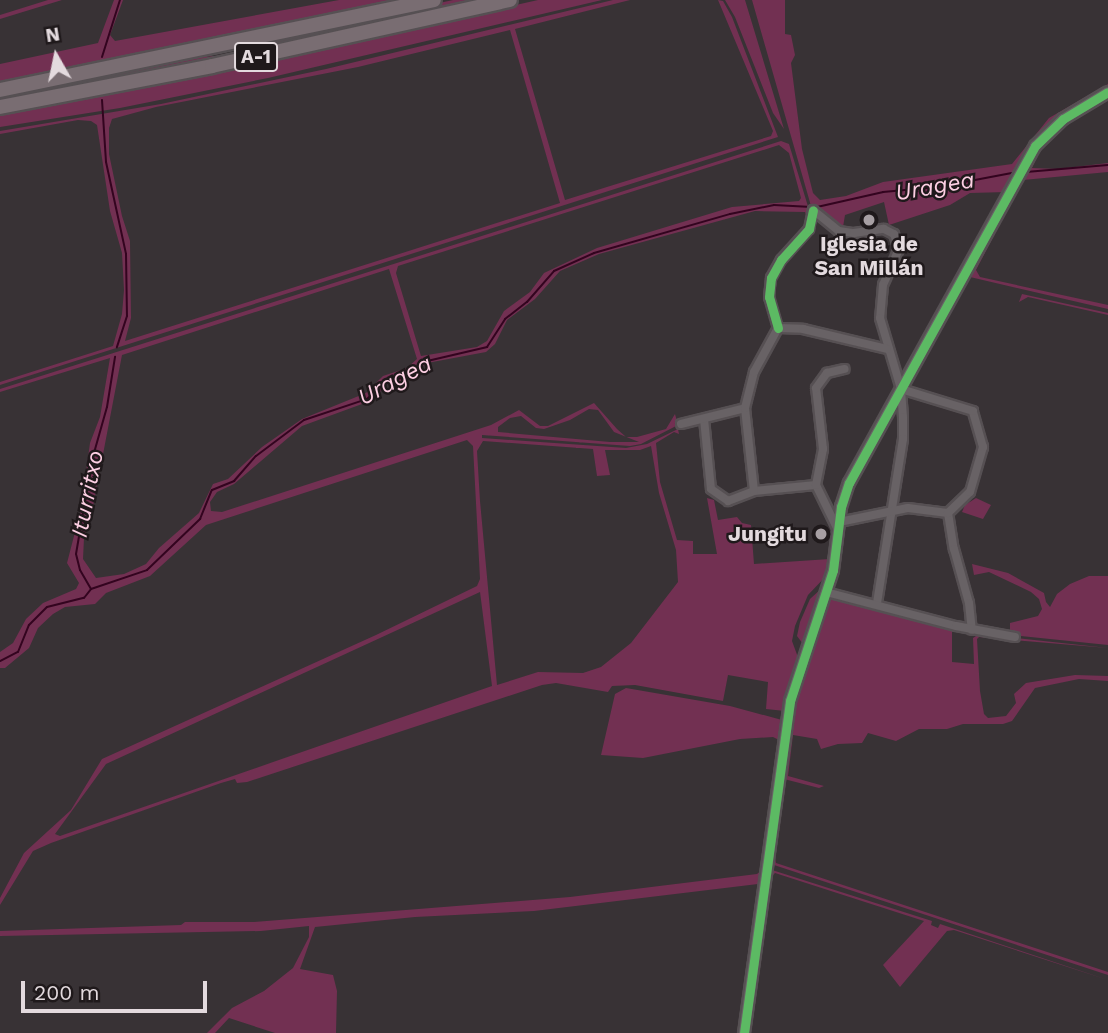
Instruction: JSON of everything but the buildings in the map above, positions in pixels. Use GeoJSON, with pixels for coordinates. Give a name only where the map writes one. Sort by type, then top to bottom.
{"type":"FeatureCollection","features":[{"type":"Feature","properties":{"kind":"highway","name":"A-1"},"geometry":{"type":"LineString","coordinates":[[0,90],[434,0]]}},
{"type":"Feature","properties":{"kind":"highway","name":"A-1"},"geometry":{"type":"LineString","coordinates":[[0,107],[212,66],[510,0]]}},
{"type":"Feature","properties":{"kind":"street"},"geometry":{"type":"LineString","coordinates":[[744,1033],[790,701],[826,592],[837,551],[839,527],[849,483],[1035,146],[1063,119],[1108,92]]}},
{"type":"Feature","properties":{"kind":"street"},"geometry":{"type":"LineString","coordinates":[[754,491],[745,408],[754,372],[778,328],[769,297],[771,278],[780,260],[809,229],[813,210],[839,230],[854,233],[884,229],[894,234],[899,249],[883,285],[880,318],[901,389],[903,439],[877,604]]}},
{"type":"Feature","properties":{"kind":"street"},"geometry":{"type":"LineString","coordinates":[[778,328],[803,329],[887,349]]}},
{"type":"Feature","properties":{"kind":"street"},"geometry":{"type":"LineString","coordinates":[[839,527],[816,485],[823,449],[816,388],[827,373],[845,369]]}},
{"type":"Feature","properties":{"kind":"street"},"geometry":{"type":"LineString","coordinates":[[901,389],[973,411],[982,457],[970,492],[948,513]]}},
{"type":"Feature","properties":{"kind":"street"},"geometry":{"type":"LineString","coordinates":[[681,424],[745,408]]}},
{"type":"Feature","properties":{"kind":"street"},"geometry":{"type":"LineString","coordinates":[[704,419],[711,489],[728,501],[754,491],[816,485]]}},
{"type":"Feature","properties":{"kind":"street"},"geometry":{"type":"LineString","coordinates":[[839,527],[892,510],[908,508],[948,513]]}},
{"type":"Feature","properties":{"kind":"street"},"geometry":{"type":"LineString","coordinates":[[948,513],[954,550],[969,603],[972,630]]}},
{"type":"Feature","properties":{"kind":"street"},"geometry":{"type":"LineString","coordinates":[[826,592],[972,630],[1015,637]]}},
{"type":"Feature","properties":{"kind":"shaded area"},"geometry":{"type":"Polygon","coordinates":[[[48,0],[62,0],[0,19],[0,15],[48,0]]]}},
{"type":"Feature","properties":{"kind":"shaded area"},"geometry":{"type":"Polygon","coordinates":[[[114,0],[123,0],[110,35],[115,41],[339,0],[410,0],[0,83],[0,64],[98,43],[114,0]]]}},
{"type":"Feature","properties":{"kind":"shaded area"},"geometry":{"type":"Polygon","coordinates":[[[453,0],[491,0],[252,49],[276,39],[453,0]]]}},
{"type":"Feature","properties":{"kind":"shaded area"},"geometry":{"type":"Polygon","coordinates":[[[538,0],[602,0],[268,78],[120,108],[0,127],[0,113],[231,69],[538,0]]]}},
{"type":"Feature","properties":{"kind":"shaded area"},"geometry":{"type":"Polygon","coordinates":[[[613,0],[630,0],[515,29],[565,200],[771,136],[773,131],[718,0],[723,1],[732,17],[778,137],[0,385],[0,382],[113,346],[122,314],[124,290],[122,253],[110,211],[97,125],[91,121],[78,120],[0,134],[0,131],[161,104],[326,69],[613,0]],[[510,30],[358,67],[156,107],[112,119],[109,128],[109,154],[130,241],[131,318],[125,341],[560,203],[510,30]]]}},
{"type":"Feature","properties":{"kind":"shaded area"},"geometry":{"type":"Polygon","coordinates":[[[725,0],[745,0],[784,129],[773,113],[735,17],[725,0]]]}},
{"type":"Feature","properties":{"kind":"shaded area"},"geometry":{"type":"Polygon","coordinates":[[[752,0],[785,0],[785,34],[791,35],[795,55],[791,63],[802,149],[813,193],[820,200],[846,196],[883,182],[1012,164],[1049,118],[1108,84],[1108,88],[1043,131],[1007,192],[970,193],[950,205],[889,225],[884,202],[845,215],[843,227],[816,213],[811,206],[752,0]]]}},
{"type":"Feature","properties":{"kind":"shaded area"},"geometry":{"type":"Polygon","coordinates":[[[215,58],[0,103],[0,94],[184,59],[215,58]]]}},
{"type":"Feature","properties":{"kind":"shaded area"},"geometry":{"type":"Polygon","coordinates":[[[781,141],[789,144],[810,213],[808,222],[805,212],[755,211],[599,254],[560,271],[535,299],[507,320],[495,344],[486,352],[427,363],[406,380],[388,383],[373,400],[302,426],[234,484],[217,492],[210,502],[211,511],[222,512],[491,425],[519,410],[540,426],[548,426],[594,403],[626,437],[637,437],[666,429],[675,414],[678,425],[641,444],[630,446],[482,435],[482,438],[626,448],[647,444],[678,429],[679,434],[674,432],[656,443],[660,482],[677,540],[693,541],[693,554],[717,554],[707,498],[714,500],[718,520],[737,517],[742,523],[751,525],[754,564],[830,559],[828,574],[808,595],[795,626],[792,641],[799,660],[785,711],[766,709],[768,682],[728,675],[723,701],[635,685],[612,686],[608,692],[556,683],[542,685],[247,782],[237,783],[235,779],[221,783],[51,843],[33,851],[0,905],[0,898],[24,853],[71,810],[102,759],[376,635],[477,586],[480,579],[473,446],[467,440],[206,525],[150,576],[106,593],[95,604],[65,607],[53,614],[38,628],[29,648],[5,668],[0,668],[0,652],[13,643],[26,619],[43,603],[76,589],[79,583],[67,563],[81,509],[90,443],[100,417],[110,358],[0,392],[0,389],[781,141]],[[779,145],[398,266],[396,273],[421,356],[477,347],[487,341],[504,311],[530,292],[544,273],[597,248],[732,207],[799,201],[801,198],[789,153],[779,145]],[[389,269],[122,355],[91,517],[84,538],[83,559],[96,578],[124,574],[146,564],[159,548],[199,513],[213,484],[228,479],[262,447],[302,419],[366,393],[383,376],[407,368],[417,359],[389,269]],[[589,409],[570,420],[544,429],[536,428],[521,416],[510,418],[498,427],[498,432],[639,442],[614,432],[598,410],[589,409]],[[483,441],[477,451],[497,685],[538,672],[583,673],[601,667],[631,643],[678,582],[676,550],[659,493],[651,446],[640,450],[605,450],[610,475],[597,476],[593,449],[483,441]],[[480,592],[106,764],[55,834],[60,836],[492,686],[480,592]]]}},
{"type":"Feature","properties":{"kind":"shaded area"},"geometry":{"type":"Polygon","coordinates":[[[1032,157],[1037,157],[1032,168],[1058,169],[1108,163],[1108,172],[1023,180],[976,270],[980,277],[1108,305],[1108,309],[970,277],[968,272],[1032,157]]]}},
{"type":"Feature","properties":{"kind":"shaded area"},"geometry":{"type":"Polygon","coordinates":[[[1022,294],[1108,315],[1028,297],[1019,302],[1022,294]]]}},
{"type":"Feature","properties":{"kind":"shaded area"},"geometry":{"type":"Polygon","coordinates":[[[976,498],[991,505],[983,519],[962,512],[965,505],[976,498]]]}},
{"type":"Feature","properties":{"kind":"shaded area"},"geometry":{"type":"Polygon","coordinates":[[[972,564],[1008,573],[1044,593],[1050,607],[1057,594],[1070,584],[1089,576],[1108,576],[1108,645],[1010,635],[1010,623],[1038,616],[1042,609],[1039,599],[1031,592],[989,572],[974,575],[972,564]]]}},
{"type":"Feature","properties":{"kind":"shaded area"},"geometry":{"type":"Polygon","coordinates":[[[822,588],[803,644],[797,636],[800,622],[810,599],[822,588]]]}},
{"type":"Feature","properties":{"kind":"shaded area"},"geometry":{"type":"Polygon","coordinates":[[[829,596],[952,629],[952,662],[974,664],[973,638],[979,634],[1108,648],[979,637],[980,691],[984,714],[988,718],[1006,716],[1016,703],[1014,694],[1026,683],[1075,675],[1108,676],[1108,681],[1079,679],[1035,688],[1012,721],[1003,724],[963,724],[947,729],[919,729],[896,741],[868,733],[862,743],[838,744],[821,749],[817,739],[793,735],[788,776],[824,786],[819,788],[784,779],[774,852],[776,863],[1108,972],[1108,975],[774,865],[772,862],[797,682],[829,596]]]}},
{"type":"Feature","properties":{"kind":"shaded area"},"geometry":{"type":"Polygon","coordinates":[[[626,688],[730,706],[782,720],[760,890],[758,884],[534,911],[415,917],[315,927],[300,969],[333,975],[337,991],[336,1033],[275,1033],[229,1018],[215,1033],[207,1033],[232,1008],[264,991],[293,968],[309,937],[309,926],[261,931],[0,936],[0,931],[181,925],[185,922],[254,922],[570,897],[757,874],[762,870],[779,740],[773,737],[740,739],[643,758],[601,755],[615,694],[626,688]]]}},
{"type":"Feature","properties":{"kind":"shaded area"},"geometry":{"type":"Polygon","coordinates":[[[772,870],[932,921],[931,925],[938,928],[940,924],[1108,980],[954,930],[947,931],[900,987],[883,965],[924,921],[775,873],[772,876],[748,1033],[768,873],[772,870]]]}},
{"type":"Feature","properties":{"kind":"waterway","name":"Iturritxo"},"geometry":{"type":"LineString","coordinates":[[102,57],[120,0]]}},
{"type":"Feature","properties":{"kind":"waterway","name":"Iturritxo"},"geometry":{"type":"LineString","coordinates":[[102,100],[106,162],[126,254],[127,316],[117,347]]}},
{"type":"Feature","properties":{"kind":"waterway","name":"Uragea"},"geometry":{"type":"LineString","coordinates":[[1026,172],[1108,165]]}},
{"type":"Feature","properties":{"kind":"waterway","name":"Uragea"},"geometry":{"type":"LineString","coordinates":[[817,207],[883,192],[938,187],[1012,173]]}},
{"type":"Feature","properties":{"kind":"waterway","name":"Uragea"},"geometry":{"type":"LineString","coordinates":[[91,589],[147,570],[200,519],[212,490],[234,481],[256,456],[304,420],[367,399],[385,382],[406,377],[423,362],[487,347],[505,319],[527,302],[554,271],[594,253],[730,214],[774,205],[807,207]]}},
{"type":"Feature","properties":{"kind":"waterway","name":"Iturritxo"},"geometry":{"type":"LineString","coordinates":[[0,661],[18,652],[29,625],[47,607],[84,598],[91,589],[80,570],[76,554],[92,460],[107,407],[115,357]]}},
{"type":"Feature","properties":{"kind":"cycle path"},"geometry":{"type":"LineString","coordinates":[[744,1033],[790,701],[833,570],[841,507],[849,483],[1035,146],[1063,119],[1108,92]]}},
{"type":"Feature","properties":{"kind":"cycle path"},"geometry":{"type":"LineString","coordinates":[[778,328],[769,297],[771,278],[781,260],[809,229],[813,210]]}},
{"type":"Feature","properties":{"kind":"place","name":"Iglesia de San Millán"},"geometry":{"type":"Point","coordinates":[869,220]}},
{"type":"Feature","properties":{"kind":"place","name":"Jungitu"},"geometry":{"type":"Point","coordinates":[821,534]}}]}
